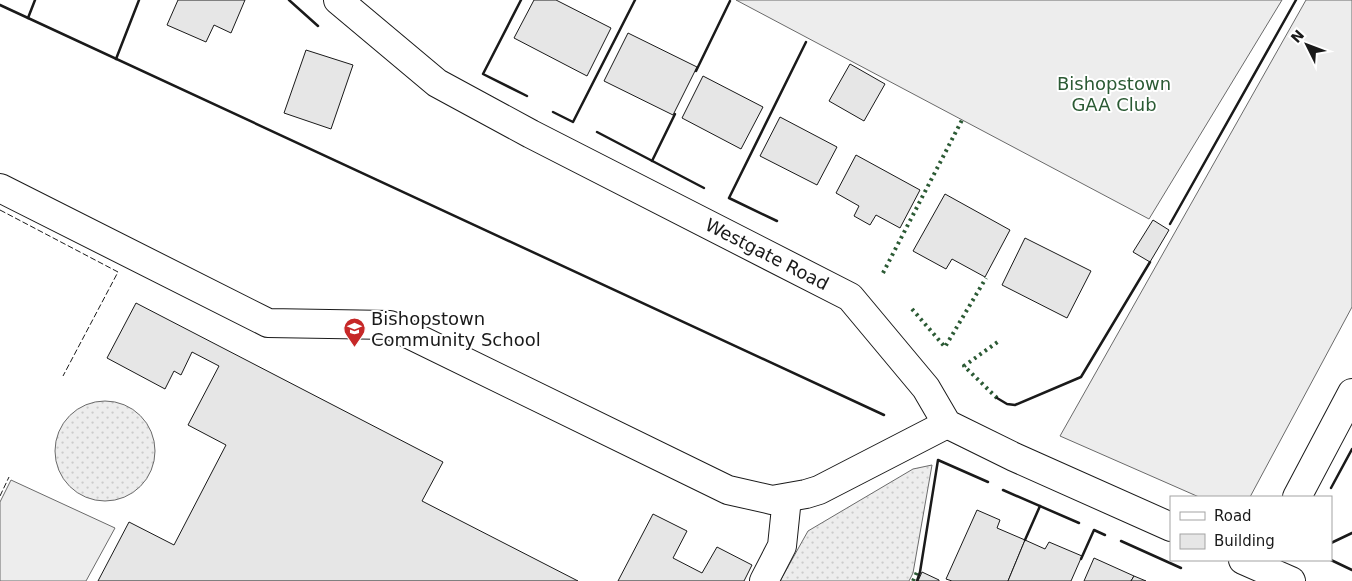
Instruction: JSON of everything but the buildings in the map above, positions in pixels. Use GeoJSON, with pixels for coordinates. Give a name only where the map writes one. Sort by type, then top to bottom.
{"type":"FeatureCollection","features":[{"type":"Feature","properties":{"kind":"street","name":"Westgate Road"},"geometry":{"type":"LineString","coordinates":[[338,0],[436,83],[531,134],[850,297],[926,388],[947,424]]}},
{"type":"Feature","properties":{"kind":"street"},"geometry":{"type":"LineString","coordinates":[[0,188],[268,323],[390,324],[728,490],[757,498],[787,498],[819,490],[947,424],[1014,457],[1170,527]]}},
{"type":"Feature","properties":{"kind":"street"},"geometry":{"type":"LineString","coordinates":[[1298,496],[1352,393]]}},
{"type":"Feature","properties":{"kind":"street"},"geometry":{"type":"LineString","coordinates":[[764,581],[782,546],[787,498]]}},
{"type":"Feature","properties":{"kind":"street"},"geometry":{"type":"LineString","coordinates":[[1256,562],[1291,581]]}},
{"type":"Feature","properties":{"kind":"shaded area","name":"Bishopstown GAA Club"},"geometry":{"type":"Polygon","coordinates":[[[736,0],[1282,0],[1149,219],[736,0]]]}},
{"type":"Feature","properties":{"kind":"shaded area"},"geometry":{"type":"Polygon","coordinates":[[[1306,0],[1352,0],[1352,307],[1251,496],[1197,496],[1060,436],[1306,0]]]}},
{"type":"Feature","properties":{"kind":"shaded area"},"geometry":{"type":"Polygon","coordinates":[[[105,401],[115,402],[133,409],[147,423],[154,441],[154,461],[147,479],[133,493],[115,500],[105,501],[95,500],[77,493],[63,479],[56,461],[55,451],[56,441],[63,423],[77,409],[95,402],[105,401]]]}},
{"type":"Feature","properties":{"kind":"shaded area"},"geometry":{"type":"Polygon","coordinates":[[[932,465],[913,573],[909,581],[780,581],[808,531],[913,469],[932,465]]]}},
{"type":"Feature","properties":{"kind":"shaded area"},"geometry":{"type":"Polygon","coordinates":[[[11,480],[115,528],[86,581],[0,581],[0,502],[11,480]]]}},
{"type":"Feature","properties":{"kind":"hedge"},"geometry":{"type":"LineString","coordinates":[[883,273],[962,120]]}},
{"type":"Feature","properties":{"kind":"hedge"},"geometry":{"type":"LineString","coordinates":[[912,309],[945,347],[986,278]]}},
{"type":"Feature","properties":{"kind":"hedge"},"geometry":{"type":"LineString","coordinates":[[997,398],[964,366],[999,341]]}},
{"type":"Feature","properties":{"kind":"hedge"},"geometry":{"type":"LineString","coordinates":[[913,581],[917,572]]}},
{"type":"Feature","properties":{"kind":"fence"},"geometry":{"type":"LineString","coordinates":[[0,210],[118,272],[63,376]]}},
{"type":"Feature","properties":{"kind":"fence"},"geometry":{"type":"LineString","coordinates":[[0,496],[9,477]]}},
{"type":"Feature","properties":{"kind":"wall"},"geometry":{"type":"LineString","coordinates":[[28,18],[35,0]]}},
{"type":"Feature","properties":{"kind":"wall"},"geometry":{"type":"LineString","coordinates":[[116,59],[139,0]]}},
{"type":"Feature","properties":{"kind":"wall"},"geometry":{"type":"LineString","coordinates":[[289,0],[318,26]]}},
{"type":"Feature","properties":{"kind":"wall"},"geometry":{"type":"LineString","coordinates":[[521,0],[483,74],[527,96]]}},
{"type":"Feature","properties":{"kind":"wall"},"geometry":{"type":"LineString","coordinates":[[553,112],[573,122],[635,0]]}},
{"type":"Feature","properties":{"kind":"wall"},"geometry":{"type":"LineString","coordinates":[[1170,224],[1296,0]]}},
{"type":"Feature","properties":{"kind":"wall"},"geometry":{"type":"LineString","coordinates":[[696,71],[730,1]]}},
{"type":"Feature","properties":{"kind":"wall"},"geometry":{"type":"LineString","coordinates":[[0,5],[884,415]]}},
{"type":"Feature","properties":{"kind":"wall"},"geometry":{"type":"LineString","coordinates":[[777,221],[729,198],[806,42]]}},
{"type":"Feature","properties":{"kind":"wall"},"geometry":{"type":"LineString","coordinates":[[652,161],[675,114]]}},
{"type":"Feature","properties":{"kind":"wall"},"geometry":{"type":"LineString","coordinates":[[597,132],[704,188]]}},
{"type":"Feature","properties":{"kind":"wall"},"geometry":{"type":"LineString","coordinates":[[997,398],[1007,404],[1015,405],[1081,377],[1150,262]]}},
{"type":"Feature","properties":{"kind":"wall"},"geometry":{"type":"LineString","coordinates":[[1331,488],[1352,449]]}},
{"type":"Feature","properties":{"kind":"wall"},"geometry":{"type":"LineString","coordinates":[[917,581],[938,460],[988,482]]}},
{"type":"Feature","properties":{"kind":"wall"},"geometry":{"type":"LineString","coordinates":[[1003,490],[1079,523]]}},
{"type":"Feature","properties":{"kind":"wall"},"geometry":{"type":"LineString","coordinates":[[1025,540],[1040,506]]}},
{"type":"Feature","properties":{"kind":"wall"},"geometry":{"type":"LineString","coordinates":[[1081,559],[1094,530],[1105,535]]}},
{"type":"Feature","properties":{"kind":"wall"},"geometry":{"type":"LineString","coordinates":[[1332,543],[1352,533]]}},
{"type":"Feature","properties":{"kind":"wall"},"geometry":{"type":"LineString","coordinates":[[1121,541],[1181,568]]}},
{"type":"Feature","properties":{"kind":"wall"},"geometry":{"type":"LineString","coordinates":[[1332,560],[1352,570]]}},
{"type":"Feature","properties":{"kind":"place","name":"Bishopstown Community School"},"geometry":{"type":"Point","coordinates":[355,348]}}]}
